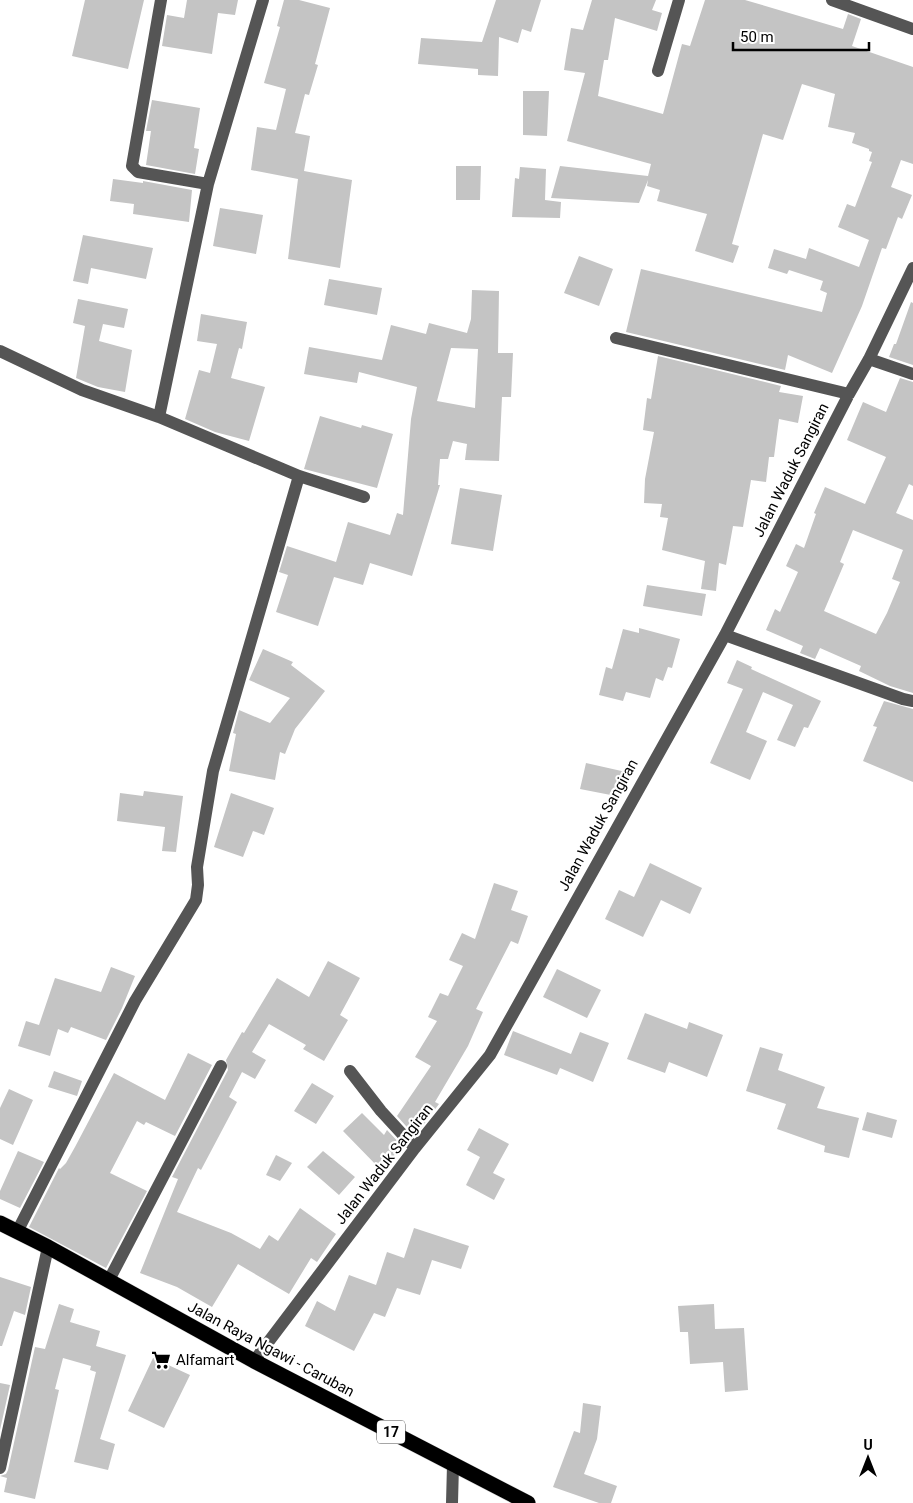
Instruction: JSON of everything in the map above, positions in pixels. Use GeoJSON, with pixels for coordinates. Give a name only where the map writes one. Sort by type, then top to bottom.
{"type":"FeatureCollection","features":[{"type":"Feature","properties":{"kind":"highway","name":"Jalan Raya Ngawi - Caruban"},"geometry":{"type":"LineString","coordinates":[[0,1223],[109,1280],[254,1361],[528,1503]]}},
{"type":"Feature","properties":{"kind":"street"},"geometry":{"type":"LineString","coordinates":[[161,0],[132,166],[138,172],[208,184]]}},
{"type":"Feature","properties":{"kind":"street"},"geometry":{"type":"LineString","coordinates":[[159,418],[208,184],[263,0]]}},
{"type":"Feature","properties":{"kind":"street"},"geometry":{"type":"LineString","coordinates":[[658,71],[680,0]]}},
{"type":"Feature","properties":{"kind":"street"},"geometry":{"type":"LineString","coordinates":[[832,0],[859,5],[913,29]]}},
{"type":"Feature","properties":{"kind":"street","name":"Jalan Waduk Sangiran"},"geometry":{"type":"LineString","coordinates":[[254,1361],[415,1148],[490,1055],[725,635],[849,394],[869,359],[913,268]]}},
{"type":"Feature","properties":{"kind":"street"},"geometry":{"type":"LineString","coordinates":[[616,338],[849,394]]}},
{"type":"Feature","properties":{"kind":"street"},"geometry":{"type":"LineString","coordinates":[[0,351],[82,390],[159,418],[299,476],[364,497]]}},
{"type":"Feature","properties":{"kind":"street"},"geometry":{"type":"LineString","coordinates":[[869,359],[913,374]]}},
{"type":"Feature","properties":{"kind":"street"},"geometry":{"type":"LineString","coordinates":[[17,1232],[136,1001],[196,900],[198,886],[197,866],[213,771],[299,476]]}},
{"type":"Feature","properties":{"kind":"street"},"geometry":{"type":"LineString","coordinates":[[725,635],[913,701]]}},
{"type":"Feature","properties":{"kind":"street"},"geometry":{"type":"LineString","coordinates":[[109,1280],[220,1066]]}},
{"type":"Feature","properties":{"kind":"street"},"geometry":{"type":"LineString","coordinates":[[350,1071],[381,1111],[415,1148]]}},
{"type":"Feature","properties":{"kind":"street"},"geometry":{"type":"LineString","coordinates":[[0,1468],[48,1247]]}},
{"type":"Feature","properties":{"kind":"street"},"geometry":{"type":"LineString","coordinates":[[452,1503],[453,1465]]}},
{"type":"Feature","properties":{"kind":"building"},"geometry":{"type":"Polygon","coordinates":[[[85,0],[144,0],[128,69],[72,56],[85,0]]]}},
{"type":"Feature","properties":{"kind":"building"},"geometry":{"type":"Polygon","coordinates":[[[187,0],[238,0],[235,15],[218,13],[212,54],[162,46],[167,15],[184,18],[187,0]]]}},
{"type":"Feature","properties":{"kind":"building"},"geometry":{"type":"Polygon","coordinates":[[[284,0],[299,0],[330,8],[315,64],[318,65],[309,95],[305,94],[295,133],[310,136],[304,171],[352,180],[340,268],[288,259],[298,179],[251,170],[257,127],[276,130],[286,89],[264,83],[280,27],[277,26],[284,0]]]}},
{"type":"Feature","properties":{"kind":"building"},"geometry":{"type":"Polygon","coordinates":[[[496,0],[541,0],[531,32],[522,29],[518,43],[499,37],[498,76],[478,75],[478,69],[418,64],[421,38],[482,42],[496,0]]]}},
{"type":"Feature","properties":{"kind":"building"},"geometry":{"type":"Polygon","coordinates":[[[592,0],[656,0],[652,10],[662,13],[657,31],[615,18],[608,60],[604,60],[598,96],[663,114],[682,44],[690,46],[705,0],[745,0],[843,29],[848,14],[861,19],[852,46],[913,67],[913,164],[901,160],[891,187],[912,195],[902,219],[898,217],[886,249],[882,248],[862,306],[832,373],[788,355],[785,370],[626,332],[641,269],[822,312],[827,293],[820,290],[823,281],[789,270],[787,274],[768,268],[774,249],[806,259],[809,248],[859,267],[869,240],[838,227],[847,204],[855,207],[872,162],[869,161],[872,152],[869,149],[852,143],[855,133],[828,127],[835,94],[802,84],[783,140],[763,134],[732,244],[739,246],[733,263],[695,251],[707,214],[657,201],[660,190],[647,186],[648,180],[639,203],[551,198],[560,166],[648,176],[651,164],[567,141],[585,73],[564,70],[571,28],[583,30],[592,0]]]}},
{"type":"Feature","properties":{"kind":"building"},"geometry":{"type":"Polygon","coordinates":[[[523,91],[549,91],[547,136],[523,135],[523,91]]]}},
{"type":"Feature","properties":{"kind":"building"},"geometry":{"type":"Polygon","coordinates":[[[152,100],[200,108],[194,148],[199,149],[195,174],[146,165],[151,131],[146,131],[152,100]]]}},
{"type":"Feature","properties":{"kind":"building"},"geometry":{"type":"Polygon","coordinates":[[[456,166],[481,166],[480,200],[456,200],[456,166]]]}},
{"type":"Feature","properties":{"kind":"building"},"geometry":{"type":"Polygon","coordinates":[[[520,167],[546,169],[545,200],[561,202],[560,218],[512,217],[515,178],[519,179],[520,167]]]}},
{"type":"Feature","properties":{"kind":"building"},"geometry":{"type":"Polygon","coordinates":[[[113,179],[143,183],[143,181],[192,190],[189,222],[133,214],[134,204],[110,201],[113,179]]]}},
{"type":"Feature","properties":{"kind":"building"},"geometry":{"type":"Polygon","coordinates":[[[220,208],[263,215],[256,254],[213,246],[220,208]]]}},
{"type":"Feature","properties":{"kind":"building"},"geometry":{"type":"Polygon","coordinates":[[[83,235],[153,248],[146,279],[91,268],[88,284],[73,281],[83,235]]]}},
{"type":"Feature","properties":{"kind":"building"},"geometry":{"type":"Polygon","coordinates":[[[579,256],[613,269],[599,306],[564,293],[579,256]]]}},
{"type":"Feature","properties":{"kind":"building"},"geometry":{"type":"Polygon","coordinates":[[[329,279],[382,288],[377,315],[324,305],[329,279]]]}},
{"type":"Feature","properties":{"kind":"building"},"geometry":{"type":"Polygon","coordinates":[[[472,290],[499,291],[498,353],[513,353],[511,397],[502,397],[499,461],[465,460],[467,444],[453,441],[448,459],[440,459],[438,485],[440,485],[412,576],[370,563],[363,585],[334,577],[318,626],[276,612],[288,575],[279,572],[287,546],[336,562],[348,522],[390,535],[397,513],[403,515],[411,419],[417,387],[359,372],[357,383],[304,374],[309,347],[382,360],[391,325],[426,334],[429,323],[467,333],[471,319],[472,290]],[[451,348],[437,401],[475,408],[478,349],[451,348]]]}},
{"type":"Feature","properties":{"kind":"building"},"geometry":{"type":"Polygon","coordinates":[[[78,299],[128,309],[124,328],[103,324],[99,341],[132,350],[125,392],[98,387],[76,378],[85,326],[73,323],[78,299]]]}},
{"type":"Feature","properties":{"kind":"building"},"geometry":{"type":"Polygon","coordinates":[[[911,302],[913,303],[913,365],[889,357],[894,344],[896,344],[911,302]]]}},
{"type":"Feature","properties":{"kind":"building"},"geometry":{"type":"Polygon","coordinates":[[[201,314],[247,322],[242,349],[239,348],[231,378],[265,387],[249,441],[215,432],[185,419],[199,370],[210,373],[217,344],[197,341],[201,314]]]}},
{"type":"Feature","properties":{"kind":"building"},"geometry":{"type":"Polygon","coordinates":[[[658,356],[781,386],[779,392],[803,396],[798,423],[779,419],[774,457],[769,457],[766,482],[751,480],[743,527],[733,526],[726,565],[719,563],[716,591],[701,589],[705,561],[662,550],[668,518],[660,517],[662,504],[644,503],[645,479],[654,432],[643,430],[647,398],[651,399],[658,356]]]}},
{"type":"Feature","properties":{"kind":"building"},"geometry":{"type":"Polygon","coordinates":[[[900,378],[913,382],[913,486],[909,484],[896,513],[913,520],[913,693],[890,686],[859,671],[861,666],[820,648],[815,659],[800,653],[803,646],[766,630],[775,609],[780,612],[798,572],[786,566],[796,544],[804,548],[816,514],[814,513],[825,487],[865,504],[886,457],[847,440],[863,402],[886,412],[900,378]],[[853,530],[840,562],[844,564],[824,611],[876,634],[900,582],[892,579],[903,550],[853,530]]]}},
{"type":"Feature","properties":{"kind":"building"},"geometry":{"type":"Polygon","coordinates":[[[320,416],[361,428],[362,425],[393,434],[377,488],[304,469],[320,416]]]}},
{"type":"Feature","properties":{"kind":"building"},"geometry":{"type":"Polygon","coordinates":[[[460,488],[502,495],[493,551],[451,544],[460,488]]]}},
{"type":"Feature","properties":{"kind":"building"},"geometry":{"type":"Polygon","coordinates":[[[647,585],[706,594],[702,616],[643,606],[647,585]]]}},
{"type":"Feature","properties":{"kind":"building"},"geometry":{"type":"Polygon","coordinates":[[[639,628],[680,639],[672,668],[668,667],[663,681],[656,678],[650,698],[626,692],[623,701],[599,695],[606,667],[612,669],[623,629],[639,633],[639,628]]]}},
{"type":"Feature","properties":{"kind":"building"},"geometry":{"type":"Polygon","coordinates":[[[263,649],[293,662],[291,665],[325,691],[295,729],[285,754],[280,752],[275,780],[229,771],[236,734],[233,733],[239,710],[270,723],[290,698],[249,680],[263,649]]]}},
{"type":"Feature","properties":{"kind":"building"},"geometry":{"type":"Polygon","coordinates":[[[737,660],[752,667],[751,669],[821,701],[808,728],[804,727],[795,747],[777,740],[793,705],[763,692],[746,732],[767,741],[750,780],[710,763],[743,689],[727,683],[737,660]]]}},
{"type":"Feature","properties":{"kind":"building"},"geometry":{"type":"Polygon","coordinates":[[[884,701],[913,709],[913,782],[863,761],[877,727],[873,726],[884,701]]]}},
{"type":"Feature","properties":{"kind":"building"},"geometry":{"type":"Polygon","coordinates":[[[586,763],[626,772],[621,797],[580,789],[586,763]]]}},
{"type":"Feature","properties":{"kind":"building"},"geometry":{"type":"Polygon","coordinates":[[[144,791],[183,796],[176,852],[162,851],[165,827],[117,821],[120,793],[143,796],[144,791]]]}},
{"type":"Feature","properties":{"kind":"building"},"geometry":{"type":"Polygon","coordinates":[[[231,793],[274,808],[264,835],[253,831],[243,857],[214,847],[231,793]]]}},
{"type":"Feature","properties":{"kind":"building"},"geometry":{"type":"Polygon","coordinates":[[[650,863],[702,888],[690,914],[661,900],[643,937],[605,919],[619,890],[634,897],[650,863]]]}},
{"type":"Feature","properties":{"kind":"building"},"geometry":{"type":"Polygon","coordinates":[[[494,883],[518,891],[511,910],[528,916],[518,944],[511,941],[476,1009],[483,1012],[468,1046],[435,1102],[439,1104],[415,1136],[397,1116],[431,1066],[415,1057],[437,1021],[428,1017],[440,993],[448,996],[463,966],[449,960],[462,933],[475,939],[494,883]]]}},
{"type":"Feature","properties":{"kind":"building"},"geometry":{"type":"Polygon","coordinates":[[[328,961],[360,978],[340,1015],[348,1020],[324,1061],[303,1049],[306,1045],[269,1024],[252,1052],[266,1060],[255,1079],[242,1072],[229,1097],[237,1102],[201,1170],[198,1168],[177,1212],[231,1233],[260,1249],[269,1235],[278,1241],[300,1208],[336,1234],[317,1262],[311,1258],[289,1294],[238,1264],[212,1307],[177,1287],[140,1273],[178,1179],[172,1177],[228,1070],[226,1060],[277,978],[309,997],[328,961]]]}},
{"type":"Feature","properties":{"kind":"building"},"geometry":{"type":"Polygon","coordinates":[[[111,967],[135,976],[106,1040],[71,1027],[68,1033],[58,1029],[50,1056],[18,1046],[26,1021],[39,1025],[55,978],[101,992],[111,967]]]}},
{"type":"Feature","properties":{"kind":"building"},"geometry":{"type":"Polygon","coordinates":[[[557,969],[601,990],[587,1018],[543,997],[557,969]]]}},
{"type":"Feature","properties":{"kind":"building"},"geometry":{"type":"Polygon","coordinates":[[[645,1013],[687,1029],[689,1022],[723,1035],[707,1077],[669,1062],[665,1073],[627,1059],[645,1013]]]}},
{"type":"Feature","properties":{"kind":"building"},"geometry":{"type":"Polygon","coordinates":[[[513,1031],[571,1054],[580,1032],[609,1043],[593,1082],[560,1068],[557,1075],[504,1055],[513,1031]]]}},
{"type":"Feature","properties":{"kind":"building"},"geometry":{"type":"Polygon","coordinates":[[[760,1047],[783,1054],[778,1070],[825,1087],[817,1108],[859,1118],[849,1158],[824,1152],[825,1146],[777,1129],[786,1104],[746,1091],[760,1047]]]}},
{"type":"Feature","properties":{"kind":"building"},"geometry":{"type":"Polygon","coordinates":[[[188,1053],[212,1065],[175,1136],[146,1122],[144,1125],[137,1121],[110,1173],[147,1191],[106,1268],[29,1227],[59,1168],[66,1163],[114,1073],[165,1100],[188,1053]]]}},
{"type":"Feature","properties":{"kind":"building"},"geometry":{"type":"Polygon","coordinates":[[[54,1071],[82,1081],[77,1096],[48,1087],[54,1071]]]}},
{"type":"Feature","properties":{"kind":"building"},"geometry":{"type":"Polygon","coordinates":[[[312,1083],[334,1096],[316,1124],[294,1111],[312,1083]]]}},
{"type":"Feature","properties":{"kind":"building"},"geometry":{"type":"Polygon","coordinates":[[[9,1089],[33,1100],[13,1145],[0,1139],[0,1108],[9,1089]]]}},
{"type":"Feature","properties":{"kind":"building"},"geometry":{"type":"Polygon","coordinates":[[[867,1112],[897,1120],[892,1138],[862,1130],[867,1112]]]}},
{"type":"Feature","properties":{"kind":"building"},"geometry":{"type":"Polygon","coordinates":[[[362,1113],[384,1135],[387,1130],[403,1147],[380,1169],[343,1131],[362,1113]]]}},
{"type":"Feature","properties":{"kind":"building"},"geometry":{"type":"Polygon","coordinates":[[[479,1128],[509,1144],[493,1173],[505,1179],[494,1200],[466,1185],[480,1157],[467,1150],[479,1128]]]}},
{"type":"Feature","properties":{"kind":"building"},"geometry":{"type":"Polygon","coordinates":[[[18,1151],[44,1162],[20,1208],[0,1199],[0,1191],[18,1151]]]}},
{"type":"Feature","properties":{"kind":"building"},"geometry":{"type":"Polygon","coordinates":[[[323,1151],[355,1177],[339,1195],[307,1167],[323,1151]]]}},
{"type":"Feature","properties":{"kind":"building"},"geometry":{"type":"Polygon","coordinates":[[[276,1155],[292,1163],[280,1181],[266,1175],[276,1155]]]}},
{"type":"Feature","properties":{"kind":"building"},"geometry":{"type":"Polygon","coordinates":[[[414,1228],[469,1246],[461,1269],[432,1260],[420,1295],[397,1288],[385,1317],[374,1313],[354,1351],[305,1326],[317,1301],[335,1311],[349,1275],[376,1285],[387,1252],[404,1258],[414,1228]]]}},
{"type":"Feature","properties":{"kind":"building"},"geometry":{"type":"Polygon","coordinates":[[[0,1277],[31,1287],[25,1315],[14,1311],[2,1346],[0,1346],[0,1277]]]}},
{"type":"Feature","properties":{"kind":"building"},"geometry":{"type":"Polygon","coordinates":[[[59,1304],[74,1309],[70,1322],[100,1331],[96,1346],[126,1355],[100,1439],[115,1444],[108,1470],[74,1462],[96,1372],[90,1370],[91,1366],[63,1358],[55,1389],[59,1390],[35,1499],[4,1492],[7,1478],[0,1476],[6,1474],[8,1470],[35,1347],[45,1349],[59,1304]]]}},
{"type":"Feature","properties":{"kind":"building"},"geometry":{"type":"Polygon","coordinates":[[[714,1304],[715,1329],[744,1328],[748,1390],[725,1392],[723,1362],[690,1364],[688,1332],[680,1332],[678,1306],[714,1304]]]}},
{"type":"Feature","properties":{"kind":"building"},"geometry":{"type":"Polygon","coordinates":[[[153,1358],[190,1375],[164,1428],[128,1411],[153,1358]]]}},
{"type":"Feature","properties":{"kind":"building"},"geometry":{"type":"Polygon","coordinates":[[[0,1383],[10,1385],[0,1430],[0,1383]]]}},
{"type":"Feature","properties":{"kind":"building"},"geometry":{"type":"Polygon","coordinates":[[[583,1403],[601,1406],[597,1439],[584,1474],[617,1486],[611,1503],[599,1503],[553,1487],[574,1431],[580,1433],[583,1403]]]}},
{"type":"Feature","properties":{"kind":"place","name":"Alfamart"},"geometry":{"type":"Point","coordinates":[161,1360]}}]}
